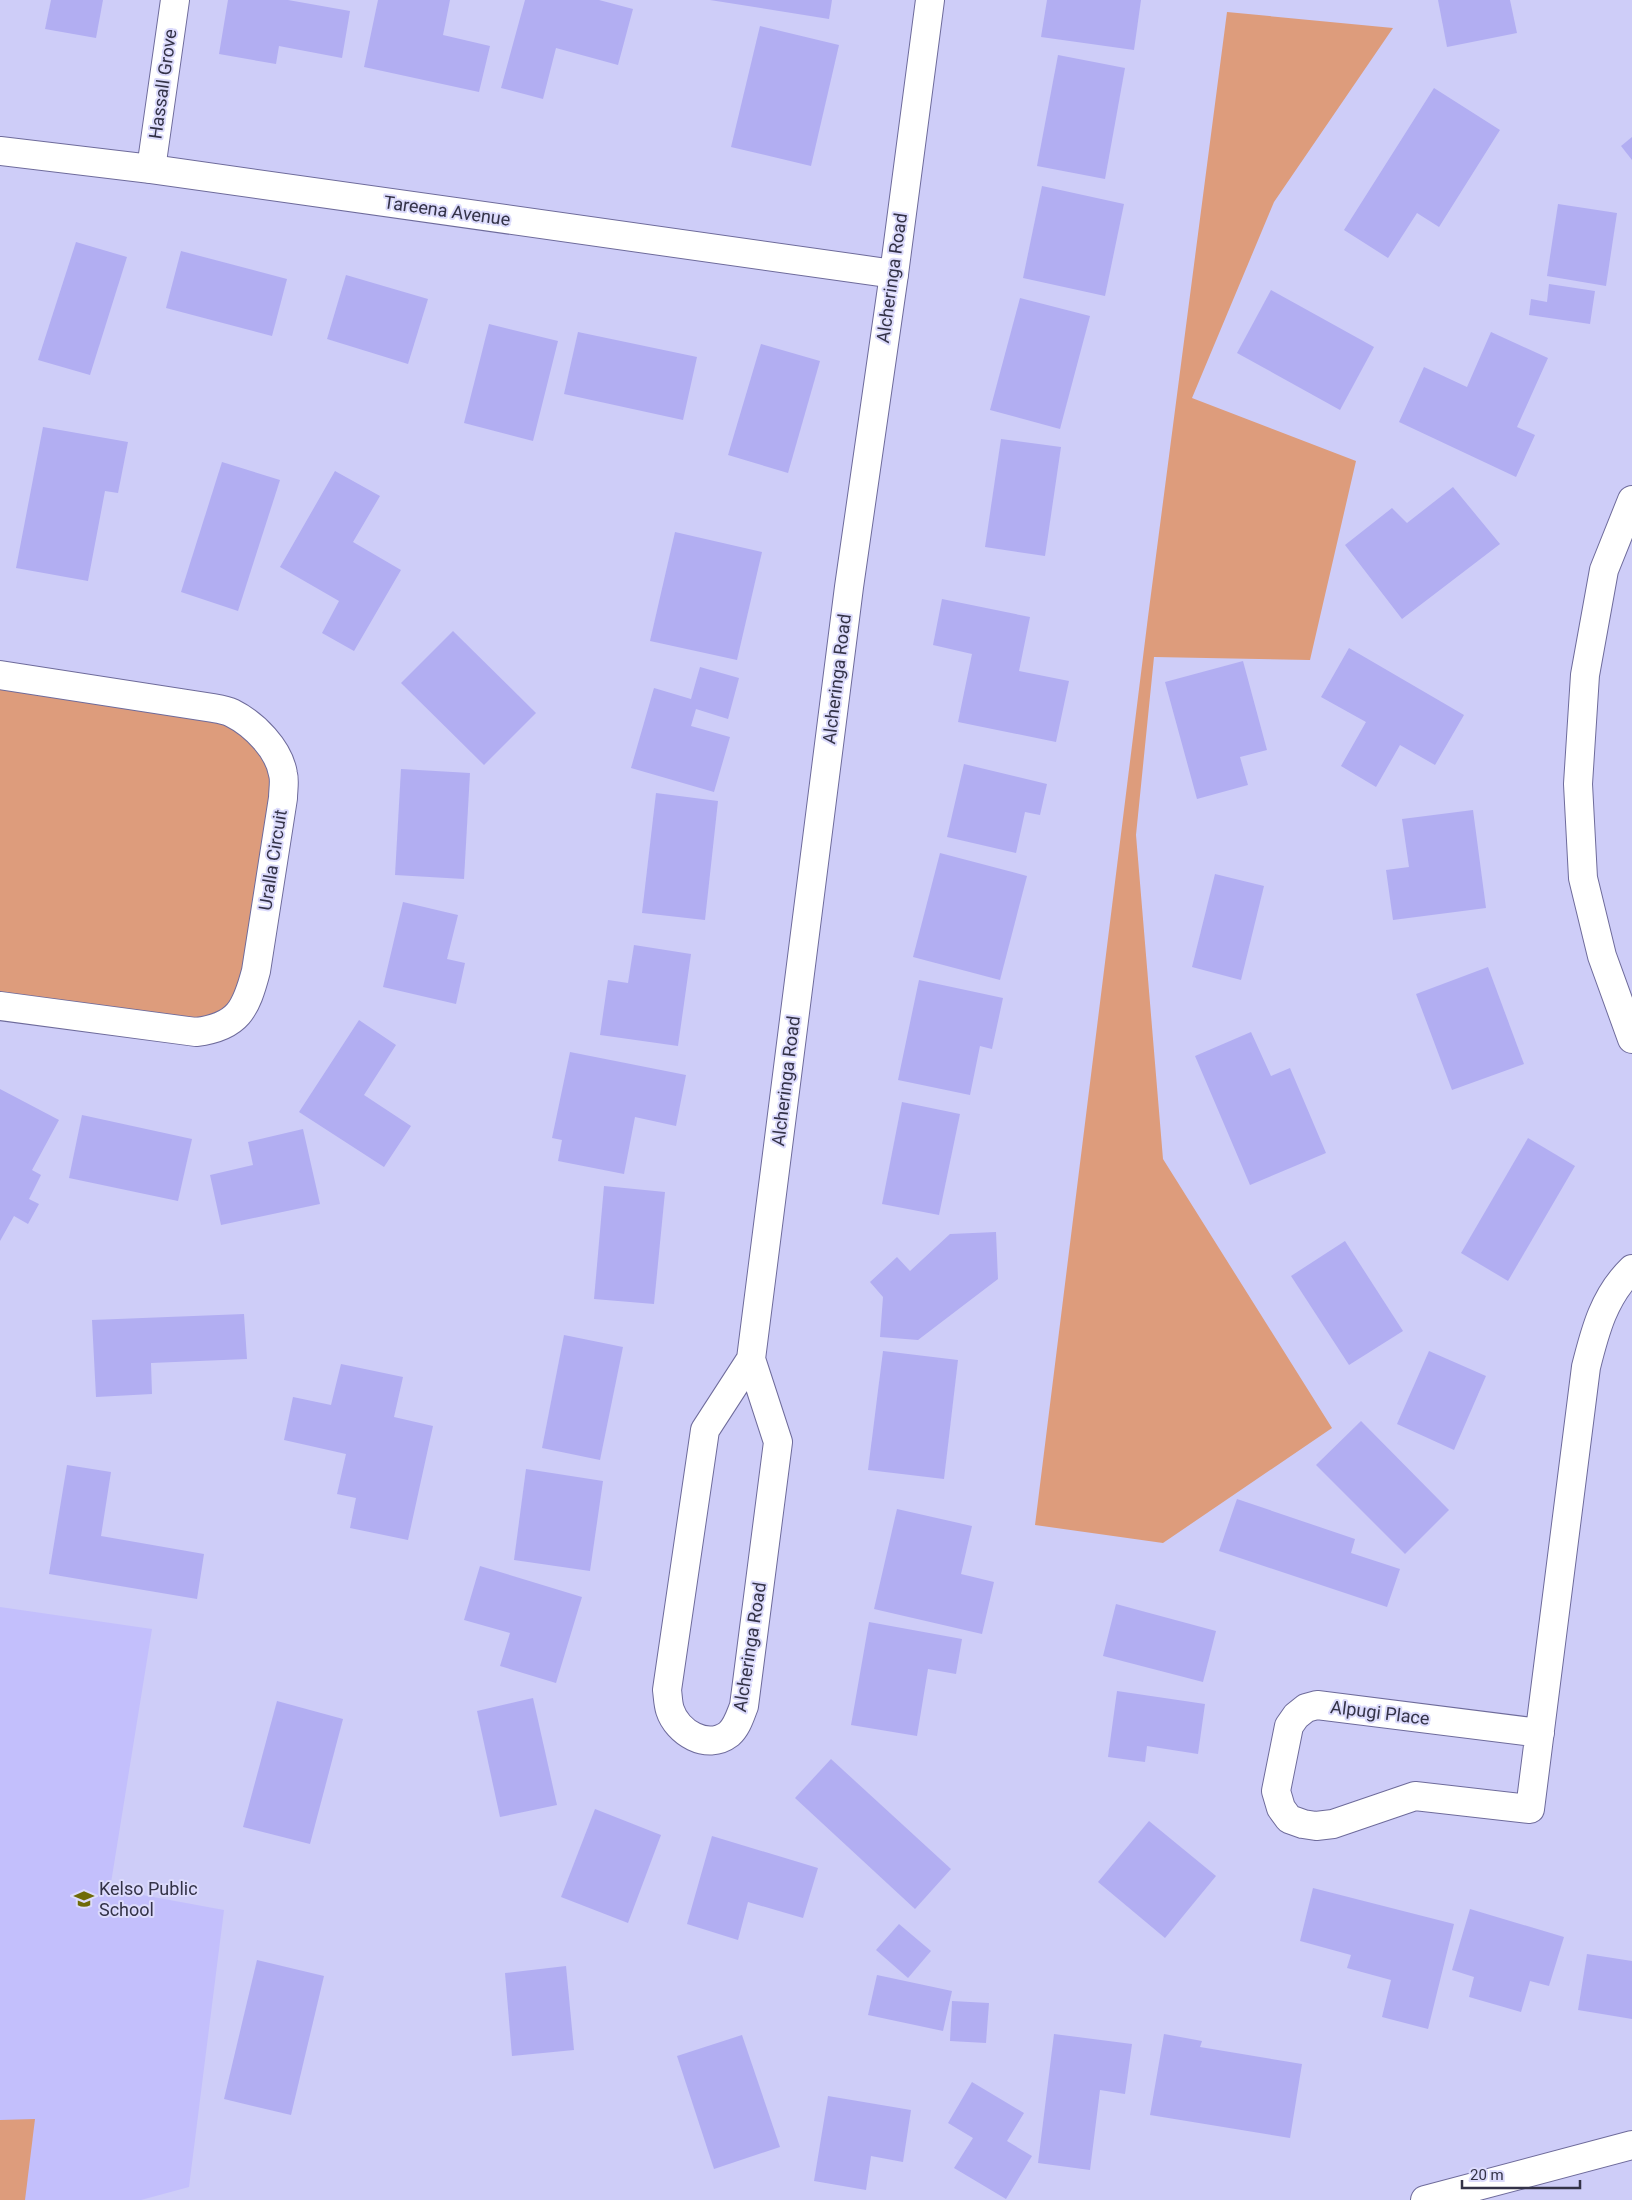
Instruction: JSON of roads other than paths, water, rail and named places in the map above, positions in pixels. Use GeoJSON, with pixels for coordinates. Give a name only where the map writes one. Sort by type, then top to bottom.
{"type":"FeatureCollection","features":[{"type":"Feature","properties":{"kind":"street","name":"Hassall Grove"},"geometry":{"type":"LineString","coordinates":[[150,169],[174,0]]}},
{"type":"Feature","properties":{"kind":"street","name":"Alcheringa Road"},"geometry":{"type":"LineString","coordinates":[[751,1359],[705,1430],[667,1690],[669,1708],[676,1723],[685,1733],[700,1739],[716,1740],[728,1734],[738,1723],[744,1706],[778,1442],[751,1359],[849,587],[894,274],[930,0]]}},
{"type":"Feature","properties":{"kind":"street","name":"Tareena Avenue"},"geometry":{"type":"LineString","coordinates":[[0,151],[150,169],[894,274]]}},
{"type":"Feature","properties":{"kind":"street"},"geometry":{"type":"LineString","coordinates":[[1632,500],[1604,570],[1585,675],[1578,784],[1583,878],[1602,956],[1632,1040]]}},
{"type":"Feature","properties":{"kind":"street","name":"Uralla Circuit"},"geometry":{"type":"LineString","coordinates":[[0,675],[213,708],[231,713],[249,724],[268,744],[278,758],[284,775],[283,798],[256,971],[238,1016],[225,1026],[196,1032],[0,1006]]}},
{"type":"Feature","properties":{"kind":"street","name":"Alpugi Place"},"geometry":{"type":"LineString","coordinates":[[1540,1733],[1317,1705],[1306,1708],[1296,1716],[1289,1726],[1276,1791],[1281,1808],[1289,1819],[1316,1826],[1333,1824],[1415,1796],[1530,1809],[1540,1733],[1586,1367],[1594,1332],[1606,1304],[1623,1278],[1632,1269]]}},
{"type":"Feature","properties":{"kind":"street"},"geometry":{"type":"LineString","coordinates":[[1425,2200],[1632,2145]]}},
{"type":"Feature","properties":{"kind":"place","name":"Kelso Public School"},"geometry":{"type":"Point","coordinates":[84,1899]}}]}
